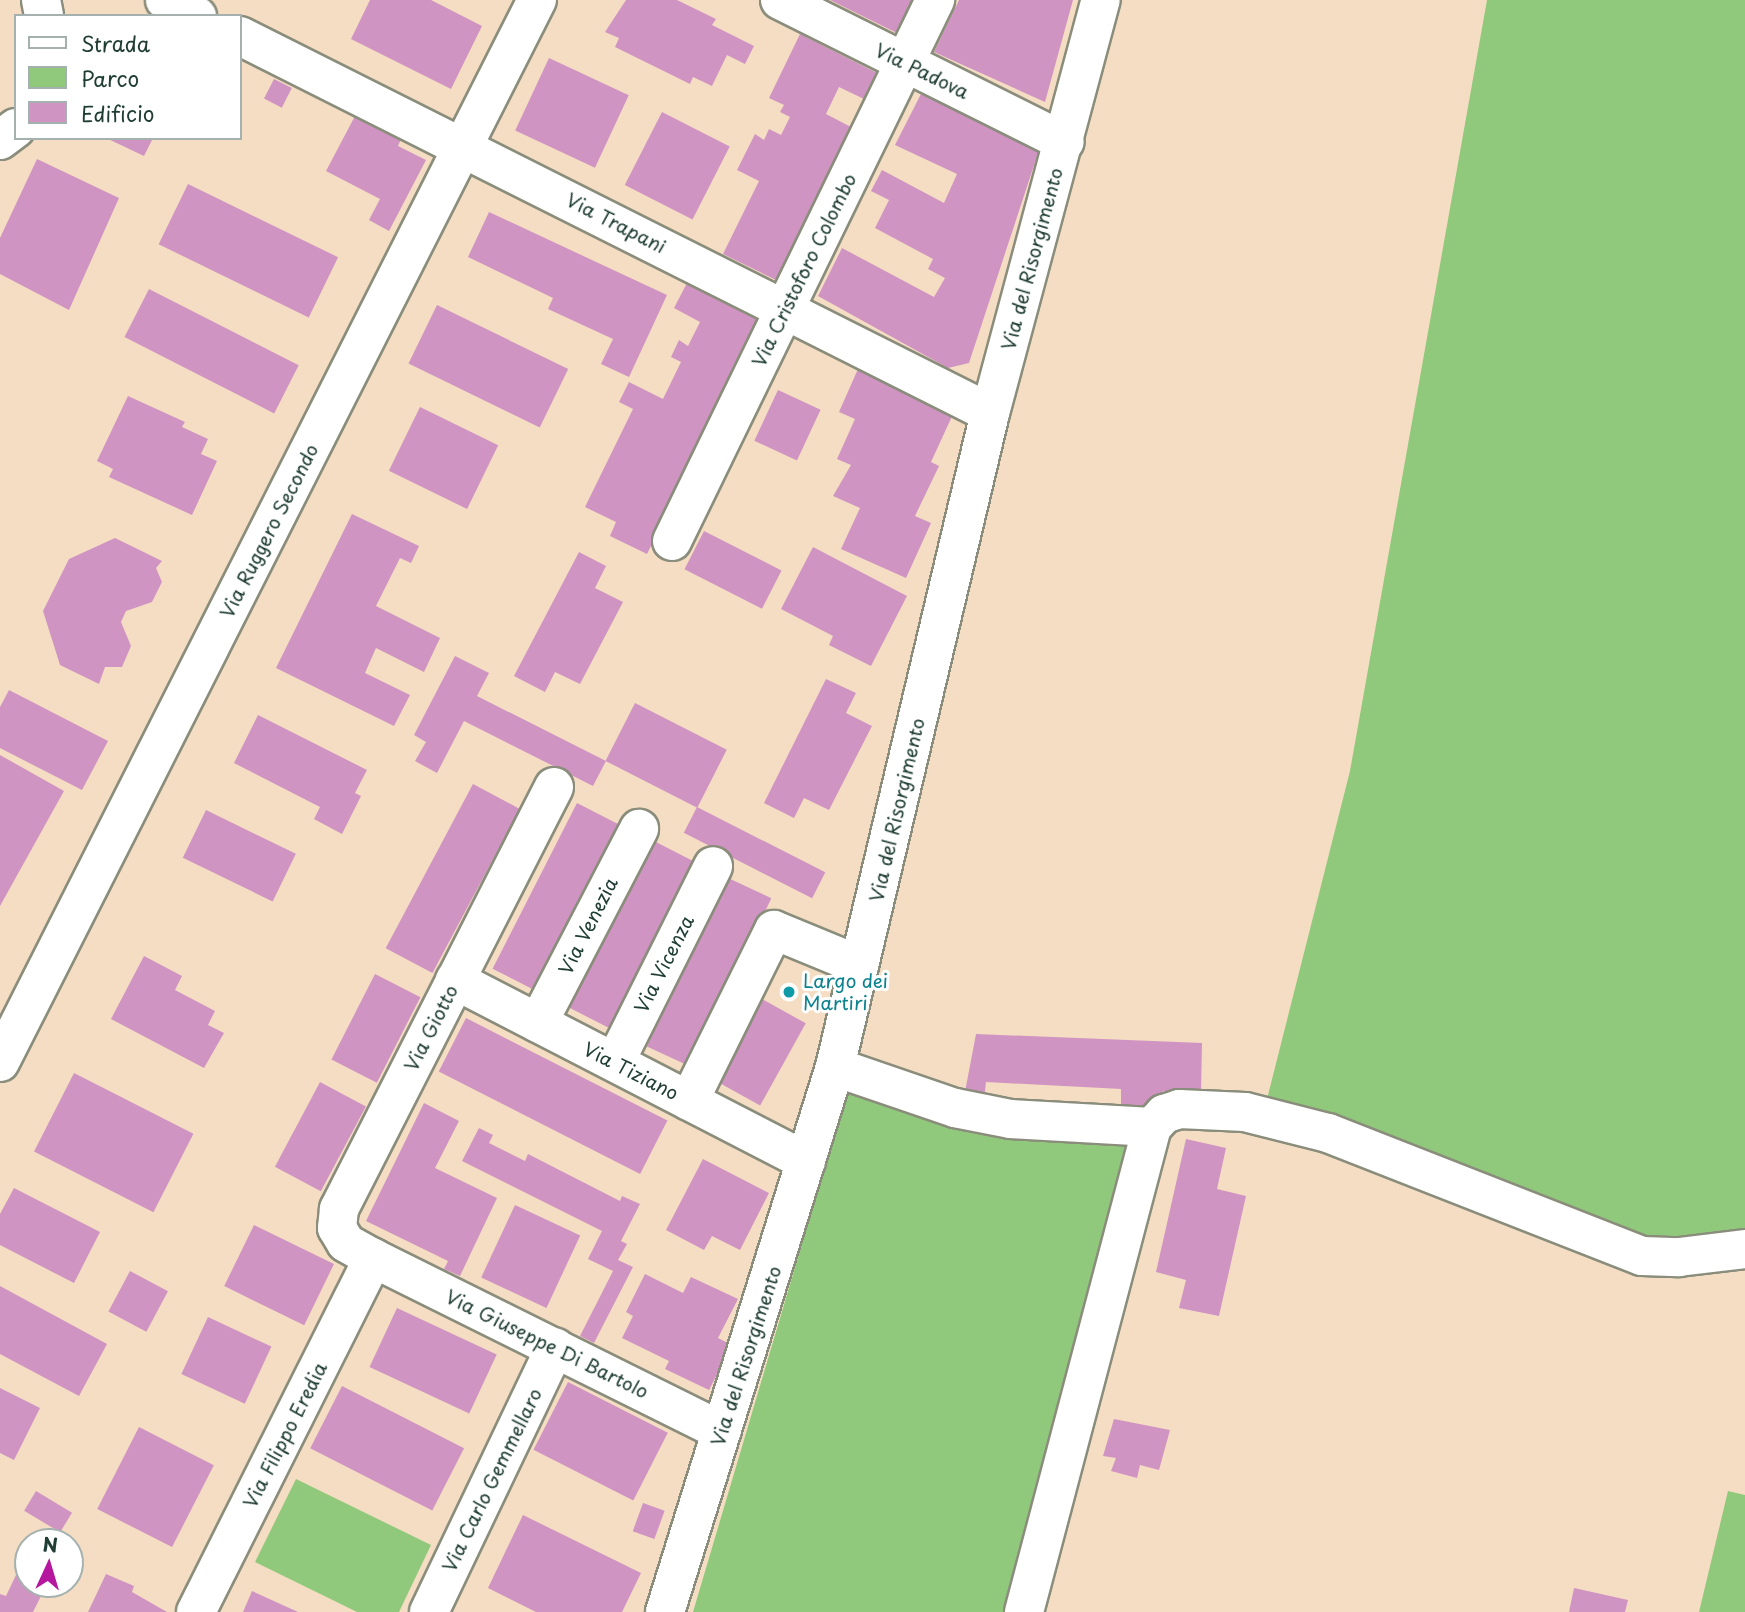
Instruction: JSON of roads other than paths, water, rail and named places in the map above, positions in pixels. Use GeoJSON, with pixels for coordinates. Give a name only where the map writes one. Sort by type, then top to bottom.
{"type":"FeatureCollection","features":[{"type":"Feature","properties":{"kind":"street"},"geometry":{"type":"LineString","coordinates":[[165,0],[193,14]]}},
{"type":"Feature","properties":{"kind":"street","name":"Via Ruggero Secondo"},"geometry":{"type":"LineString","coordinates":[[0,1062],[537,0]]}},
{"type":"Feature","properties":{"kind":"street","name":"Via Padova"},"geometry":{"type":"LineString","coordinates":[[779,0],[1065,142]]}},
{"type":"Feature","properties":{"kind":"street","name":"Via Cristoforo Colombo"},"geometry":{"type":"LineString","coordinates":[[672,541],[786,309],[903,61],[935,0]]}},
{"type":"Feature","properties":{"kind":"street","name":"Via del Risorgimento"},"geometry":{"type":"LineString","coordinates":[[665,1612],[835,1067],[990,413],[1101,0]]}},
{"type":"Feature","properties":{"kind":"street","name":"Via Trapani"},"geometry":{"type":"LineString","coordinates":[[242,37],[464,146],[990,413]]}},
{"type":"Feature","properties":{"kind":"street"},"geometry":{"type":"LineString","coordinates":[[0,141],[14,130]]}},
{"type":"Feature","properties":{"kind":"street","name":"Via Giotto"},"geometry":{"type":"LineString","coordinates":[[373,1258],[346,1243],[337,1228],[339,1209],[554,787]]}},
{"type":"Feature","properties":{"kind":"street","name":"Via Venezia"},"geometry":{"type":"LineString","coordinates":[[538,1023],[639,829]]}},
{"type":"Feature","properties":{"kind":"street","name":"Via Vicenza"},"geometry":{"type":"LineString","coordinates":[[615,1062],[713,866]]}},
{"type":"Feature","properties":{"kind":"street"},"geometry":{"type":"LineString","coordinates":[[689,1101],[774,930],[859,965]]}},
{"type":"Feature","properties":{"kind":"street","name":"Via Tiziano"},"geometry":{"type":"LineString","coordinates":[[455,980],[806,1161]]}},
{"type":"Feature","properties":{"kind":"street"},"geometry":{"type":"LineString","coordinates":[[835,1067],[955,1108],[1010,1119],[1152,1126]]}},
{"type":"Feature","properties":{"kind":"street"},"geometry":{"type":"LineString","coordinates":[[1024,1612],[1152,1126],[1164,1114],[1179,1109],[1245,1112],[1328,1133],[1642,1256],[1679,1257],[1745,1249]]}},
{"type":"Feature","properties":{"kind":"street","name":"Via Giuseppe Di Bartolo"},"geometry":{"type":"LineString","coordinates":[[373,1258],[721,1431]]}},
{"type":"Feature","properties":{"kind":"street","name":"Via Filippo Eredia"},"geometry":{"type":"LineString","coordinates":[[196,1612],[373,1258]]}},
{"type":"Feature","properties":{"kind":"street","name":"Via Carlo Gemmellaro"},"geometry":{"type":"LineString","coordinates":[[429,1612],[555,1348]]}},
{"type":"Feature","properties":{"kind":"place","name":"Largo dei Martiri"},"geometry":{"type":"Point","coordinates":[789,992]}}]}
